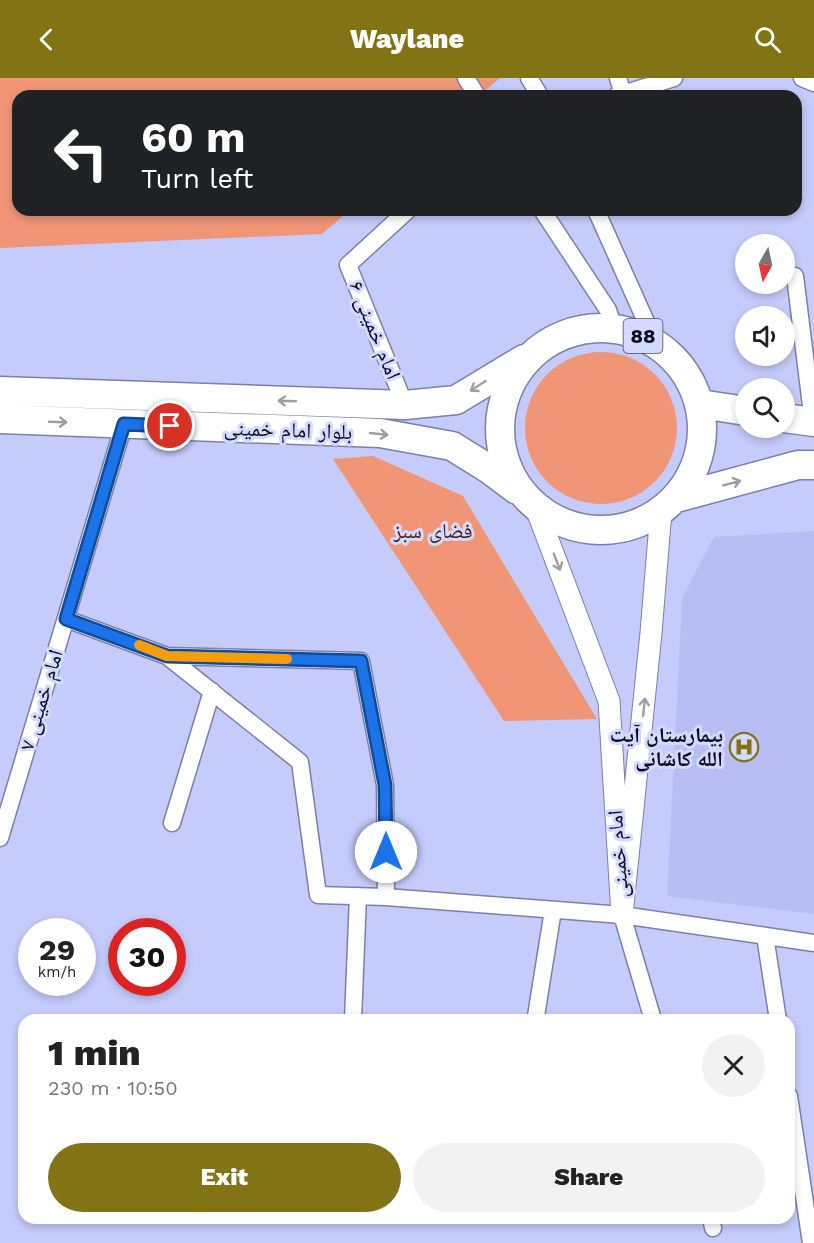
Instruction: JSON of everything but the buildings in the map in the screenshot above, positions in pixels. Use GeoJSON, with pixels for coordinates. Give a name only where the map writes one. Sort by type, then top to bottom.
{"type":"FeatureCollection","features":[{"type":"Feature","properties":{"kind":"highway","name":"88"},"geometry":{"type":"LineString","coordinates":[[668,505],[690,478],[700,454],[703,429],[700,404],[688,376],[669,353],[643,336],[614,328],[583,328],[554,338],[529,357],[510,381],[500,410],[499,441],[507,470],[530,502],[559,521],[585,529],[611,530],[637,524],[668,505],[798,465],[814,465]]}},
{"type":"Feature","properties":{"kind":"highway","name":"بلوار امام خمینی"},"geometry":{"type":"LineString","coordinates":[[0,391],[405,405],[456,400],[529,357]]}},
{"type":"Feature","properties":{"kind":"highway"},"geometry":{"type":"LineString","coordinates":[[700,404],[735,409]]}},
{"type":"Feature","properties":{"kind":"highway","name":"بلوار امام خمینی"},"geometry":{"type":"LineString","coordinates":[[0,419],[380,434],[452,446],[489,469],[530,502]]}},
{"type":"Feature","properties":{"kind":"highway"},"geometry":{"type":"LineString","coordinates":[[795,419],[814,422]]}},
{"type":"Feature","properties":{"kind":"street"},"geometry":{"type":"LineString","coordinates":[[619,89],[674,78]]}},
{"type":"Feature","properties":{"kind":"street","name":"امام خمینی ۶"},"geometry":{"type":"LineString","coordinates":[[401,216],[348,265],[405,405]]}},
{"type":"Feature","properties":{"kind":"street"},"geometry":{"type":"LineString","coordinates":[[546,216],[608,310],[614,328]]}},
{"type":"Feature","properties":{"kind":"street"},"geometry":{"type":"LineString","coordinates":[[599,216],[656,344]]}},
{"type":"Feature","properties":{"kind":"street"},"geometry":{"type":"LineString","coordinates":[[795,276],[814,422]]}},
{"type":"Feature","properties":{"kind":"street","name":"امام خمینی ۷"},"geometry":{"type":"LineString","coordinates":[[0,838],[124,424]]}},
{"type":"Feature","properties":{"kind":"street","name":"امام خمینی"},"geometry":{"type":"LineString","coordinates":[[530,502],[609,701],[622,915]]}},
{"type":"Feature","properties":{"kind":"street","name":"امام خمینی"},"geometry":{"type":"LineString","coordinates":[[622,915],[651,633],[668,505]]}},
{"type":"Feature","properties":{"kind":"street"},"geometry":{"type":"LineString","coordinates":[[66,619],[167,656],[300,762],[318,895],[386,897],[622,915],[814,942]]}},
{"type":"Feature","properties":{"kind":"street"},"geometry":{"type":"LineString","coordinates":[[167,656],[361,661],[385,785],[386,897]]}},
{"type":"Feature","properties":{"kind":"street"},"geometry":{"type":"LineString","coordinates":[[172,823],[212,691]]}},
{"type":"Feature","properties":{"kind":"street"},"geometry":{"type":"LineString","coordinates":[[353,1014],[358,896]]}},
{"type":"Feature","properties":{"kind":"street"},"geometry":{"type":"LineString","coordinates":[[536,1014],[553,910]]}},
{"type":"Feature","properties":{"kind":"street"},"geometry":{"type":"LineString","coordinates":[[622,915],[651,1014]]}},
{"type":"Feature","properties":{"kind":"street"},"geometry":{"type":"LineString","coordinates":[[765,936],[777,1014]]}},
{"type":"Feature","properties":{"kind":"street"},"geometry":{"type":"LineString","coordinates":[[795,1136],[811,1243]]}},
{"type":"Feature","properties":{"kind":"shaded area","name":"بیمارستان آیت الله کاشانی"},"geometry":{"type":"Polygon","coordinates":[[[814,531],[814,914],[667,896],[682,598],[714,537],[814,531]]]}},
{"type":"Feature","properties":{"kind":"green space"},"geometry":{"type":"Polygon","coordinates":[[[0,78],[500,78],[486,90],[12,90],[12,216],[343,216],[322,234],[0,248],[0,78]]]}},
{"type":"Feature","properties":{"kind":"green space"},"geometry":{"type":"Polygon","coordinates":[[[601,352],[616,353],[630,358],[655,374],[671,399],[676,413],[676,443],[671,457],[655,482],[630,498],[616,503],[601,504],[586,503],[572,498],[547,482],[531,457],[526,443],[525,428],[526,413],[531,399],[547,374],[572,358],[586,353],[601,352]]]}},
{"type":"Feature","properties":{"kind":"green space","name":"فضای سبز"},"geometry":{"type":"Polygon","coordinates":[[[373,456],[463,496],[597,719],[504,721],[333,459],[373,456]]]}},
{"type":"Feature","properties":{"kind":"slow traffic"},"geometry":{"type":"LineString","coordinates":[[139,645],[167,656],[287,659]]}},
{"type":"Feature","properties":{"kind":"place","name":"بیمارستان آیت الله کاشانی"},"geometry":{"type":"Point","coordinates":[744,747]}},
{"type":"Feature","properties":{"kind":"route"},"geometry":{"type":"LineString","coordinates":[[170,426],[124,424],[66,619],[167,656],[361,661],[385,785],[386,852]]}}]}
